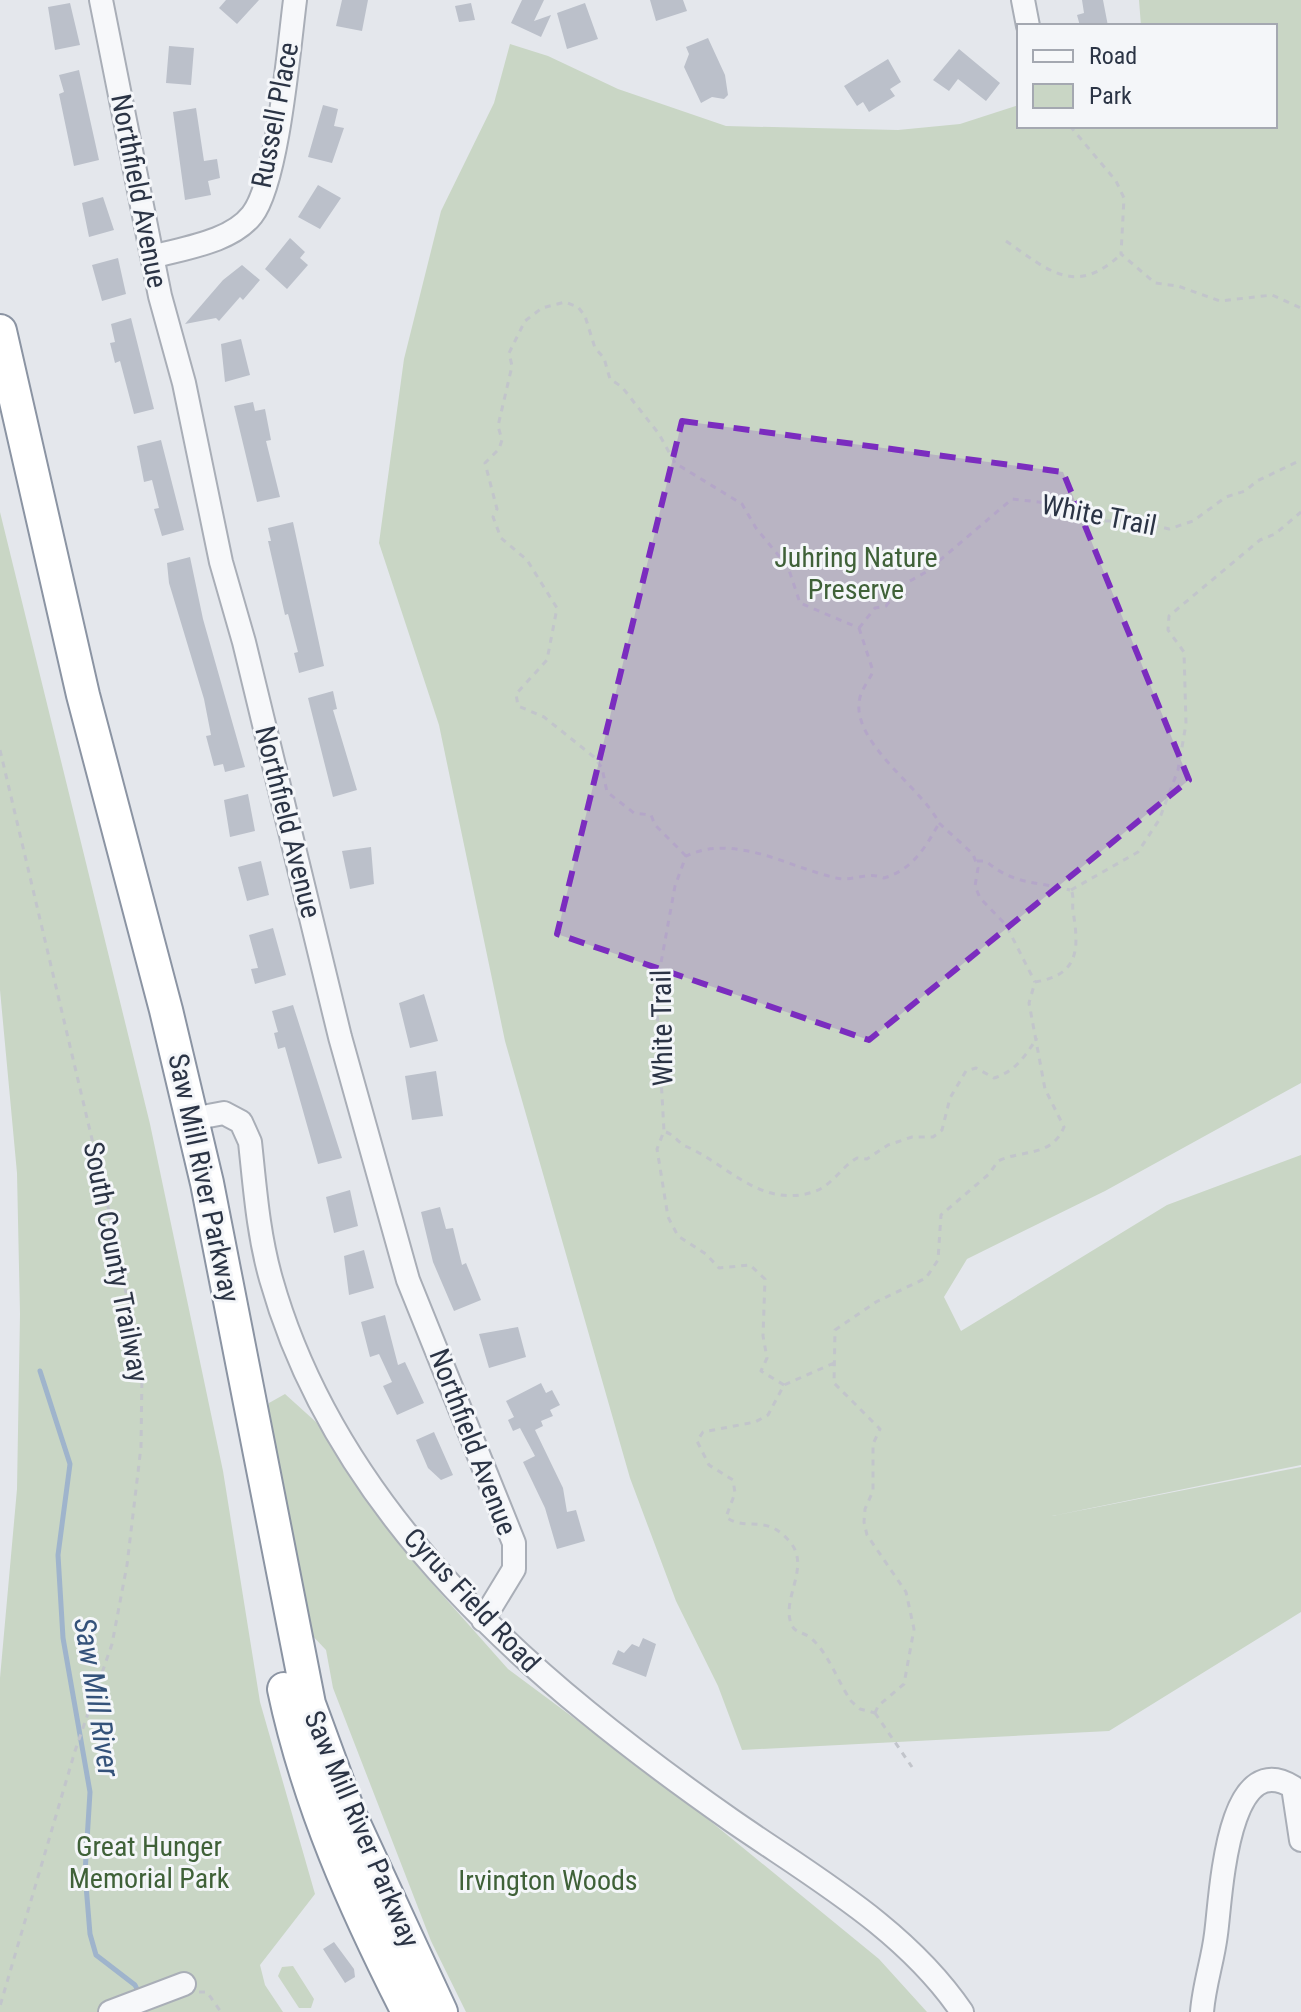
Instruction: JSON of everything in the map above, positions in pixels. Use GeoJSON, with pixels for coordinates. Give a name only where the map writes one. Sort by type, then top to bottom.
{"type":"FeatureCollection","features":[{"type":"Feature","properties":{"kind":"highway","name":"Saw Mill River Parkway"},"geometry":{"type":"LineString","coordinates":[[0,331],[76,666],[192,1119],[243,1362],[295,1645],[312,1717],[349,1813],[441,2012]]}},
{"type":"Feature","properties":{"kind":"highway","name":"Saw Mill River Parkway"},"geometry":{"type":"LineString","coordinates":[[0,422],[58,677],[182,1163],[298,1753],[341,1871],[408,2012]]}},
{"type":"Feature","properties":{"kind":"street","name":"Northfield Avenue"},"geometry":{"type":"LineString","coordinates":[[101,0],[152,257],[184,383],[221,562],[244,642],[340,1037],[408,1280],[514,1543],[514,1569],[483,1620]]}},
{"type":"Feature","properties":{"kind":"street","name":"Russell Place"},"geometry":{"type":"LineString","coordinates":[[152,257],[228,234],[253,215],[269,177],[295,0]]}},
{"type":"Feature","properties":{"kind":"street"},"geometry":{"type":"LineString","coordinates":[[1023,0],[1028,24]]}},
{"type":"Feature","properties":{"kind":"street","name":"Cyrus Field Road"},"geometry":{"type":"LineString","coordinates":[[192,1119],[224,1113],[245,1126],[250,1142],[260,1232],[271,1280],[301,1362],[328,1420],[422,1551],[483,1620],[571,1701],[730,1819],[843,1896],[898,1940],[946,1988],[962,2012]]}},
{"type":"Feature","properties":{"kind":"street"},"geometry":{"type":"LineString","coordinates":[[1202,2012],[1232,1824],[1247,1794],[1261,1782],[1281,1780],[1293,1787],[1301,1840]]}},
{"type":"Feature","properties":{"kind":"street"},"geometry":{"type":"LineString","coordinates":[[110,2012],[190,1988]]}},
{"type":"Feature","properties":{"kind":"path"},"geometry":{"type":"LineString","coordinates":[[1006,241],[1060,276],[1083,279],[1104,270],[1121,254],[1124,198],[1116,181],[1072,128]]}},
{"type":"Feature","properties":{"kind":"path"},"geometry":{"type":"LineString","coordinates":[[1121,254],[1155,283],[1178,286],[1220,301],[1272,295],[1301,308]]}},
{"type":"Feature","properties":{"kind":"path"},"geometry":{"type":"LineString","coordinates":[[875,1713],[904,1684],[914,1629],[906,1592],[867,1535],[865,1509],[873,1491],[873,1444],[880,1429],[834,1383],[835,1330],[876,1302],[926,1278],[938,1260],[941,1215],[955,1200],[967,1194],[998,1161],[1008,1156],[1041,1152],[1060,1137],[1064,1127],[1045,1089],[1029,1003],[1035,982],[1006,925],[980,898],[975,886],[977,861],[957,836],[939,823],[934,812],[886,761],[866,729],[860,710],[860,695],[873,671],[859,628],[800,603],[788,567],[756,528],[742,504],[675,463],[659,434],[622,387],[610,379],[604,358],[595,348],[585,316],[578,307],[565,302],[542,308],[525,321],[513,341],[509,384],[498,426],[502,440],[499,449],[485,463],[497,509],[493,517],[501,538],[527,560],[557,608],[547,660],[516,694],[518,706],[544,717],[594,757],[602,768],[607,792],[634,813],[651,815],[655,825],[686,856],[701,851],[745,849],[838,879],[875,874],[884,878],[894,875],[925,851],[939,823]]}},
{"type":"Feature","properties":{"kind":"path","name":"White Trail"},"geometry":{"type":"LineString","coordinates":[[859,628],[875,608],[886,606],[901,586],[926,572],[1012,499],[1065,505],[1100,521],[1137,521],[1169,529],[1203,516],[1226,497],[1245,491],[1257,481],[1301,460]]}},
{"type":"Feature","properties":{"kind":"path"},"geometry":{"type":"LineString","coordinates":[[977,861],[986,861],[999,874],[1012,879],[1071,890],[1138,852],[1156,828],[1178,770],[1186,724],[1184,652],[1168,630],[1169,616],[1260,540],[1275,534],[1301,512]]}},
{"type":"Feature","properties":{"kind":"path","name":"South County Trailway"},"geometry":{"type":"LineString","coordinates":[[0,750],[113,1228],[142,1373],[141,1447],[127,1565],[112,1644],[75,1751],[0,2006]]}},
{"type":"Feature","properties":{"kind":"path","name":"White Trail"},"geometry":{"type":"LineString","coordinates":[[686,856],[675,886],[656,990],[664,1131],[657,1149],[668,1217],[678,1236],[706,1254],[719,1268],[750,1265],[765,1279],[763,1327],[767,1358],[761,1371],[784,1385]]}},
{"type":"Feature","properties":{"kind":"path"},"geometry":{"type":"LineString","coordinates":[[1035,982],[1057,978],[1074,958],[1078,926],[1071,890]]}},
{"type":"Feature","properties":{"kind":"path"},"geometry":{"type":"LineString","coordinates":[[664,1131],[684,1146],[709,1157],[722,1171],[771,1195],[815,1192],[857,1158],[867,1159],[876,1151],[912,1137],[933,1137],[942,1130],[950,1098],[966,1071],[976,1068],[994,1078],[1004,1075],[1019,1064],[1037,1038]]}},
{"type":"Feature","properties":{"kind":"path"},"geometry":{"type":"LineString","coordinates":[[834,1363],[784,1385],[768,1415],[744,1426],[703,1432],[697,1441],[709,1465],[733,1480],[735,1493],[726,1517],[745,1524],[757,1521],[771,1526],[791,1543],[797,1553],[796,1580],[788,1613],[790,1625],[796,1633],[811,1638],[851,1701],[860,1709],[875,1713],[912,1767]]}},
{"type":"Feature","properties":{"kind":"path"},"geometry":{"type":"LineString","coordinates":[[190,1988],[207,1992],[221,2012]]}},
{"type":"Feature","properties":{"kind":"highlighted area"},"geometry":{"type":"Polygon","coordinates":[[[682,421],[1063,472],[1189,780],[869,1040],[557,934],[682,421]]]}},
{"type":"Feature","properties":{"kind":"green space","name":"Juhring Nature Preserve"},"geometry":{"type":"Polygon","coordinates":[[[1139,0],[1301,0],[1301,1083],[1105,1191],[967,1259],[944,1297],[961,1331],[1167,1205],[1301,1155],[1301,1465],[1052,1516],[1301,1467],[1301,1612],[1109,1731],[742,1750],[718,1686],[676,1601],[630,1478],[505,1041],[439,725],[379,543],[404,359],[441,211],[494,103],[510,44],[548,56],[618,89],[726,126],[898,130],[960,124],[1017,106],[1017,128],[1277,128],[1277,24],[1141,24],[1139,0]]]}},
{"type":"Feature","properties":{"kind":"green space","name":"Great Hunger Memorial Park"},"geometry":{"type":"Polygon","coordinates":[[[0,512],[150,1124],[223,1471],[260,1702],[315,1894],[260,1965],[265,1985],[283,2012],[0,2012],[0,1678],[17,1489],[20,1314],[17,1173],[0,990],[0,512]]]}},
{"type":"Feature","properties":{"kind":"green space","name":"Irvington Woods"},"geometry":{"type":"Polygon","coordinates":[[[285,1394],[316,1422],[421,1571],[508,1669],[687,1802],[879,1959],[927,2012],[466,2012],[431,1941],[333,1688],[326,1650],[308,1631],[266,1425],[269,1403],[285,1394]]]}},
{"type":"Feature","properties":{"kind":"green space"},"geometry":{"type":"Polygon","coordinates":[[[293,1966],[314,1999],[311,2008],[299,2008],[278,1976],[282,1967],[293,1966]]]}},
{"type":"Feature","properties":{"kind":"building"},"geometry":{"type":"Polygon","coordinates":[[[226,0],[259,0],[237,24],[219,8],[226,0]]]}},
{"type":"Feature","properties":{"kind":"building"},"geometry":{"type":"Polygon","coordinates":[[[342,0],[368,0],[362,31],[336,26],[342,0]]]}},
{"type":"Feature","properties":{"kind":"building"},"geometry":{"type":"Polygon","coordinates":[[[522,0],[544,0],[534,21],[551,15],[541,37],[511,23],[522,0]]]}},
{"type":"Feature","properties":{"kind":"building"},"geometry":{"type":"Polygon","coordinates":[[[650,0],[683,0],[687,11],[656,21],[650,0]]]}},
{"type":"Feature","properties":{"kind":"building"},"geometry":{"type":"Polygon","coordinates":[[[1082,0],[1103,0],[1108,24],[1079,24],[1077,15],[1084,13],[1082,0]]]}},
{"type":"Feature","properties":{"kind":"building"},"geometry":{"type":"Polygon","coordinates":[[[70,3],[80,45],[55,50],[48,7],[70,3]]]}},
{"type":"Feature","properties":{"kind":"building"},"geometry":{"type":"Polygon","coordinates":[[[471,3],[475,20],[459,22],[455,6],[471,3]]]}},
{"type":"Feature","properties":{"kind":"building"},"geometry":{"type":"Polygon","coordinates":[[[585,3],[598,39],[567,49],[557,13],[585,3]]]}},
{"type":"Feature","properties":{"kind":"building"},"geometry":{"type":"Polygon","coordinates":[[[708,38],[725,75],[728,95],[724,99],[712,97],[701,103],[684,67],[689,54],[686,47],[708,38]]]}},
{"type":"Feature","properties":{"kind":"building"},"geometry":{"type":"Polygon","coordinates":[[[169,46],[194,48],[191,85],[166,83],[169,46]]]}},
{"type":"Feature","properties":{"kind":"building"},"geometry":{"type":"Polygon","coordinates":[[[959,49],[1000,83],[986,101],[958,79],[949,91],[933,80],[959,49]]]}},
{"type":"Feature","properties":{"kind":"building"},"geometry":{"type":"Polygon","coordinates":[[[888,59],[901,82],[890,89],[895,96],[869,112],[863,102],[857,106],[844,86],[888,59]]]}},
{"type":"Feature","properties":{"kind":"building"},"geometry":{"type":"Polygon","coordinates":[[[79,70],[99,160],[74,166],[59,94],[64,92],[59,75],[79,70]]]}},
{"type":"Feature","properties":{"kind":"building"},"geometry":{"type":"Polygon","coordinates":[[[323,105],[338,109],[334,126],[344,128],[332,163],[308,157],[323,105]]]}},
{"type":"Feature","properties":{"kind":"building"},"geometry":{"type":"Polygon","coordinates":[[[196,108],[204,161],[217,159],[220,178],[208,181],[211,195],[185,200],[173,112],[196,108]]]}},
{"type":"Feature","properties":{"kind":"building"},"geometry":{"type":"Polygon","coordinates":[[[318,185],[341,198],[320,229],[298,217],[318,185]]]}},
{"type":"Feature","properties":{"kind":"building"},"geometry":{"type":"Polygon","coordinates":[[[103,197],[114,230],[89,237],[82,203],[103,197]]]}},
{"type":"Feature","properties":{"kind":"building"},"geometry":{"type":"Polygon","coordinates":[[[290,238],[305,252],[300,258],[308,265],[287,289],[265,269],[290,238]]]}},
{"type":"Feature","properties":{"kind":"building"},"geometry":{"type":"Polygon","coordinates":[[[118,258],[126,294],[102,301],[92,265],[118,258]]]}},
{"type":"Feature","properties":{"kind":"building"},"geometry":{"type":"Polygon","coordinates":[[[242,265],[260,280],[243,300],[240,297],[219,321],[216,318],[185,324],[223,280],[242,265]]]}},
{"type":"Feature","properties":{"kind":"building"},"geometry":{"type":"Polygon","coordinates":[[[131,318],[154,409],[134,414],[120,361],[115,363],[110,343],[115,342],[111,324],[131,318]]]}},
{"type":"Feature","properties":{"kind":"building"},"geometry":{"type":"Polygon","coordinates":[[[241,339],[250,375],[225,382],[221,344],[241,339]]]}},
{"type":"Feature","properties":{"kind":"building"},"geometry":{"type":"Polygon","coordinates":[[[253,402],[255,411],[265,409],[271,440],[266,441],[280,497],[257,502],[234,406],[253,402]]]}},
{"type":"Feature","properties":{"kind":"building"},"geometry":{"type":"Polygon","coordinates":[[[161,440],[184,530],[162,536],[154,509],[159,508],[152,480],[144,482],[137,446],[161,440]]]}},
{"type":"Feature","properties":{"kind":"building"},"geometry":{"type":"Polygon","coordinates":[[[293,522],[324,666],[299,673],[294,653],[298,652],[288,614],[285,615],[268,541],[271,541],[268,528],[293,522]]]}},
{"type":"Feature","properties":{"kind":"building"},"geometry":{"type":"Polygon","coordinates":[[[190,557],[203,619],[245,767],[225,772],[223,764],[214,766],[206,736],[211,735],[204,699],[169,583],[167,563],[190,557]]]}},
{"type":"Feature","properties":{"kind":"building"},"geometry":{"type":"Polygon","coordinates":[[[333,691],[337,709],[333,710],[357,790],[333,797],[308,698],[333,691]]]}},
{"type":"Feature","properties":{"kind":"building"},"geometry":{"type":"Polygon","coordinates":[[[248,794],[255,831],[230,837],[224,800],[248,794]]]}},
{"type":"Feature","properties":{"kind":"building"},"geometry":{"type":"Polygon","coordinates":[[[371,847],[374,884],[350,889],[342,851],[371,847]]]}},
{"type":"Feature","properties":{"kind":"building"},"geometry":{"type":"Polygon","coordinates":[[[261,861],[269,895],[247,901],[238,867],[261,861]]]}},
{"type":"Feature","properties":{"kind":"building"},"geometry":{"type":"Polygon","coordinates":[[[273,928],[286,975],[255,984],[251,969],[258,968],[249,935],[273,928]]]}},
{"type":"Feature","properties":{"kind":"building"},"geometry":{"type":"Polygon","coordinates":[[[424,994],[438,1041],[410,1048],[399,1003],[424,994]]]}},
{"type":"Feature","properties":{"kind":"building"},"geometry":{"type":"Polygon","coordinates":[[[293,1005],[342,1158],[318,1164],[285,1047],[278,1049],[274,1033],[278,1032],[272,1011],[293,1005]]]}},
{"type":"Feature","properties":{"kind":"building"},"geometry":{"type":"Polygon","coordinates":[[[436,1071],[443,1116],[412,1120],[405,1076],[436,1071]]]}},
{"type":"Feature","properties":{"kind":"building"},"geometry":{"type":"Polygon","coordinates":[[[350,1190],[358,1226],[334,1233],[326,1197],[350,1190]]]}},
{"type":"Feature","properties":{"kind":"building"},"geometry":{"type":"Polygon","coordinates":[[[440,1207],[446,1229],[453,1228],[462,1265],[466,1263],[481,1300],[454,1311],[433,1262],[421,1212],[440,1207]]]}},
{"type":"Feature","properties":{"kind":"building"},"geometry":{"type":"Polygon","coordinates":[[[364,1250],[374,1288],[349,1295],[344,1256],[364,1250]]]}},
{"type":"Feature","properties":{"kind":"building"},"geometry":{"type":"Polygon","coordinates":[[[385,1315],[398,1365],[405,1362],[424,1403],[397,1415],[383,1386],[392,1382],[379,1354],[370,1357],[361,1322],[385,1315]]]}},
{"type":"Feature","properties":{"kind":"building"},"geometry":{"type":"Polygon","coordinates":[[[518,1327],[526,1357],[489,1368],[479,1334],[518,1327]]]}},
{"type":"Feature","properties":{"kind":"building"},"geometry":{"type":"Polygon","coordinates":[[[541,1383],[546,1393],[552,1390],[560,1405],[550,1410],[553,1416],[541,1421],[543,1426],[535,1430],[563,1488],[567,1512],[576,1510],[585,1541],[557,1549],[545,1508],[523,1462],[535,1456],[520,1428],[513,1431],[508,1420],[514,1417],[506,1401],[541,1383]]]}},
{"type":"Feature","properties":{"kind":"building"},"geometry":{"type":"Polygon","coordinates":[[[434,1432],[453,1475],[441,1480],[428,1468],[416,1440],[434,1432]]]}},
{"type":"Feature","properties":{"kind":"building"},"geometry":{"type":"Polygon","coordinates":[[[643,1638],[656,1644],[646,1677],[612,1664],[618,1650],[624,1653],[632,1644],[639,1647],[643,1638]]]}},
{"type":"Feature","properties":{"kind":"building"},"geometry":{"type":"Polygon","coordinates":[[[334,1942],[354,1969],[355,1977],[345,1983],[323,1949],[334,1942]]]}},
{"type":"Feature","properties":{"kind":"waterway","name":"Saw Mill River"},"geometry":{"type":"LineString","coordinates":[[40,1371],[70,1464],[58,1555],[63,1638],[90,1792],[85,1873],[90,1934],[96,1955],[135,1985],[139,1993]]}}]}
